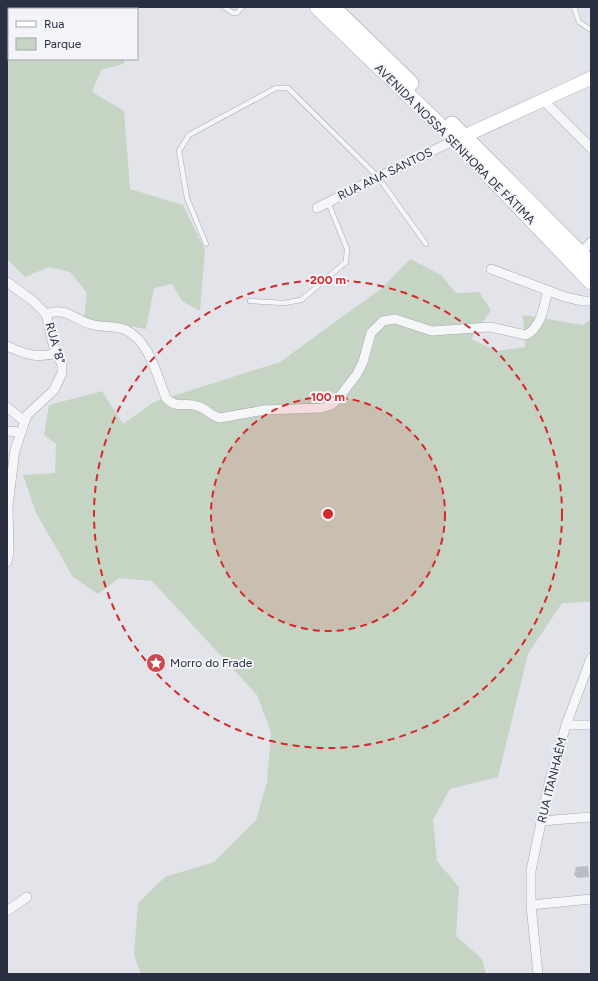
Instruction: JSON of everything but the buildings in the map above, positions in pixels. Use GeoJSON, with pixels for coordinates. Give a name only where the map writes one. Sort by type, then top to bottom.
{"type":"FeatureCollection","features":[{"type":"Feature","properties":{"kind":"main road","name":"AVENIDA NOSSA SENHORA DE FÁTIMA"},"geometry":{"type":"LineString","coordinates":[[317,7],[460,138],[591,264]]}},
{"type":"Feature","properties":{"kind":"main road","name":"AVENIDA NOSSA SENHORA DE FÁTIMA"},"geometry":{"type":"LineString","coordinates":[[333,7],[460,138],[591,282]]}},
{"type":"Feature","properties":{"kind":"main road"},"geometry":{"type":"LineString","coordinates":[[460,138],[542,99],[591,78]]}},
{"type":"Feature","properties":{"kind":"street"},"geometry":{"type":"LineString","coordinates":[[542,99],[591,148]]}},
{"type":"Feature","properties":{"kind":"street","name":"RUA ANA SANTOS"},"geometry":{"type":"LineString","coordinates":[[317,208],[460,138]]}},
{"type":"Feature","properties":{"kind":"street"},"geometry":{"type":"LineString","coordinates":[[580,254],[591,242]]}},
{"type":"Feature","properties":{"kind":"street"},"geometry":{"type":"LineString","coordinates":[[491,269],[574,299],[591,301]]}},
{"type":"Feature","properties":{"kind":"street","name":"RUA \"8\""},"geometry":{"type":"LineString","coordinates":[[7,282],[33,301],[46,314],[52,344],[62,366],[60,382],[54,390],[34,406],[24,421],[15,450],[8,506],[9,553],[7,562]]}},
{"type":"Feature","properties":{"kind":"street"},"geometry":{"type":"LineString","coordinates":[[46,314],[59,311],[70,314],[91,324],[125,330],[138,339],[143,346],[152,361],[166,398],[170,402],[175,406],[196,405],[214,417],[220,418],[264,410],[321,408],[331,405],[337,400],[357,374],[363,362],[371,333],[383,321],[395,319],[432,331],[490,327],[526,335],[531,333],[538,324],[548,290]]}},
{"type":"Feature","properties":{"kind":"street"},"geometry":{"type":"LineString","coordinates":[[7,346],[31,356],[48,356],[57,353]]}},
{"type":"Feature","properties":{"kind":"street"},"geometry":{"type":"LineString","coordinates":[[7,407],[24,421]]}},
{"type":"Feature","properties":{"kind":"street"},"geometry":{"type":"LineString","coordinates":[[7,431],[19,436]]}},
{"type":"Feature","properties":{"kind":"street","name":"RUA ITANHAÉM"},"geometry":{"type":"LineString","coordinates":[[538,974],[531,905],[531,871],[541,821],[566,725],[591,658]]}},
{"type":"Feature","properties":{"kind":"street"},"geometry":{"type":"LineString","coordinates":[[566,725],[591,725]]}},
{"type":"Feature","properties":{"kind":"street"},"geometry":{"type":"LineString","coordinates":[[541,821],[591,817]]}},
{"type":"Feature","properties":{"kind":"street"},"geometry":{"type":"LineString","coordinates":[[7,911],[27,897]]}},
{"type":"Feature","properties":{"kind":"street"},"geometry":{"type":"LineString","coordinates":[[531,905],[591,899]]}},
{"type":"Feature","properties":{"kind":"lane"},"geometry":{"type":"LineString","coordinates":[[224,7],[233,13],[238,13],[242,7]]}},
{"type":"Feature","properties":{"kind":"lane"},"geometry":{"type":"LineString","coordinates":[[574,7],[579,22],[591,30]]}},
{"type":"Feature","properties":{"kind":"lane"},"geometry":{"type":"LineString","coordinates":[[206,244],[187,198],[179,151],[189,135],[276,88],[288,88],[378,177],[426,244]]}},
{"type":"Feature","properties":{"kind":"lane"},"geometry":{"type":"LineString","coordinates":[[250,301],[284,304],[301,300],[346,262],[347,249],[328,202]]}},
{"type":"Feature","properties":{"kind":"green space"},"geometry":{"type":"Polygon","coordinates":[[[7,7],[113,7],[114,8],[8,8],[8,60],[125,60],[123,64],[101,70],[92,92],[124,111],[130,189],[183,205],[205,250],[200,311],[182,301],[172,284],[154,288],[146,329],[84,318],[87,293],[70,272],[49,267],[25,277],[7,259],[7,7]]]}},
{"type":"Feature","properties":{"kind":"green space"},"geometry":{"type":"Polygon","coordinates":[[[410,259],[441,275],[456,293],[479,292],[491,310],[471,339],[497,351],[525,347],[523,315],[583,325],[591,319],[590,602],[562,603],[528,654],[498,777],[450,789],[433,820],[437,861],[459,887],[456,936],[482,959],[486,974],[141,974],[134,955],[138,903],[165,877],[214,862],[256,820],[267,782],[271,732],[257,695],[152,581],[119,578],[98,594],[73,577],[36,513],[23,475],[55,473],[56,444],[44,435],[49,405],[102,391],[123,424],[154,402],[280,362],[382,288],[410,259]]]}},
{"type":"Feature","properties":{"kind":"place","name":"Morro do Frade"},"geometry":{"type":"Point","coordinates":[156,663]}}]}
